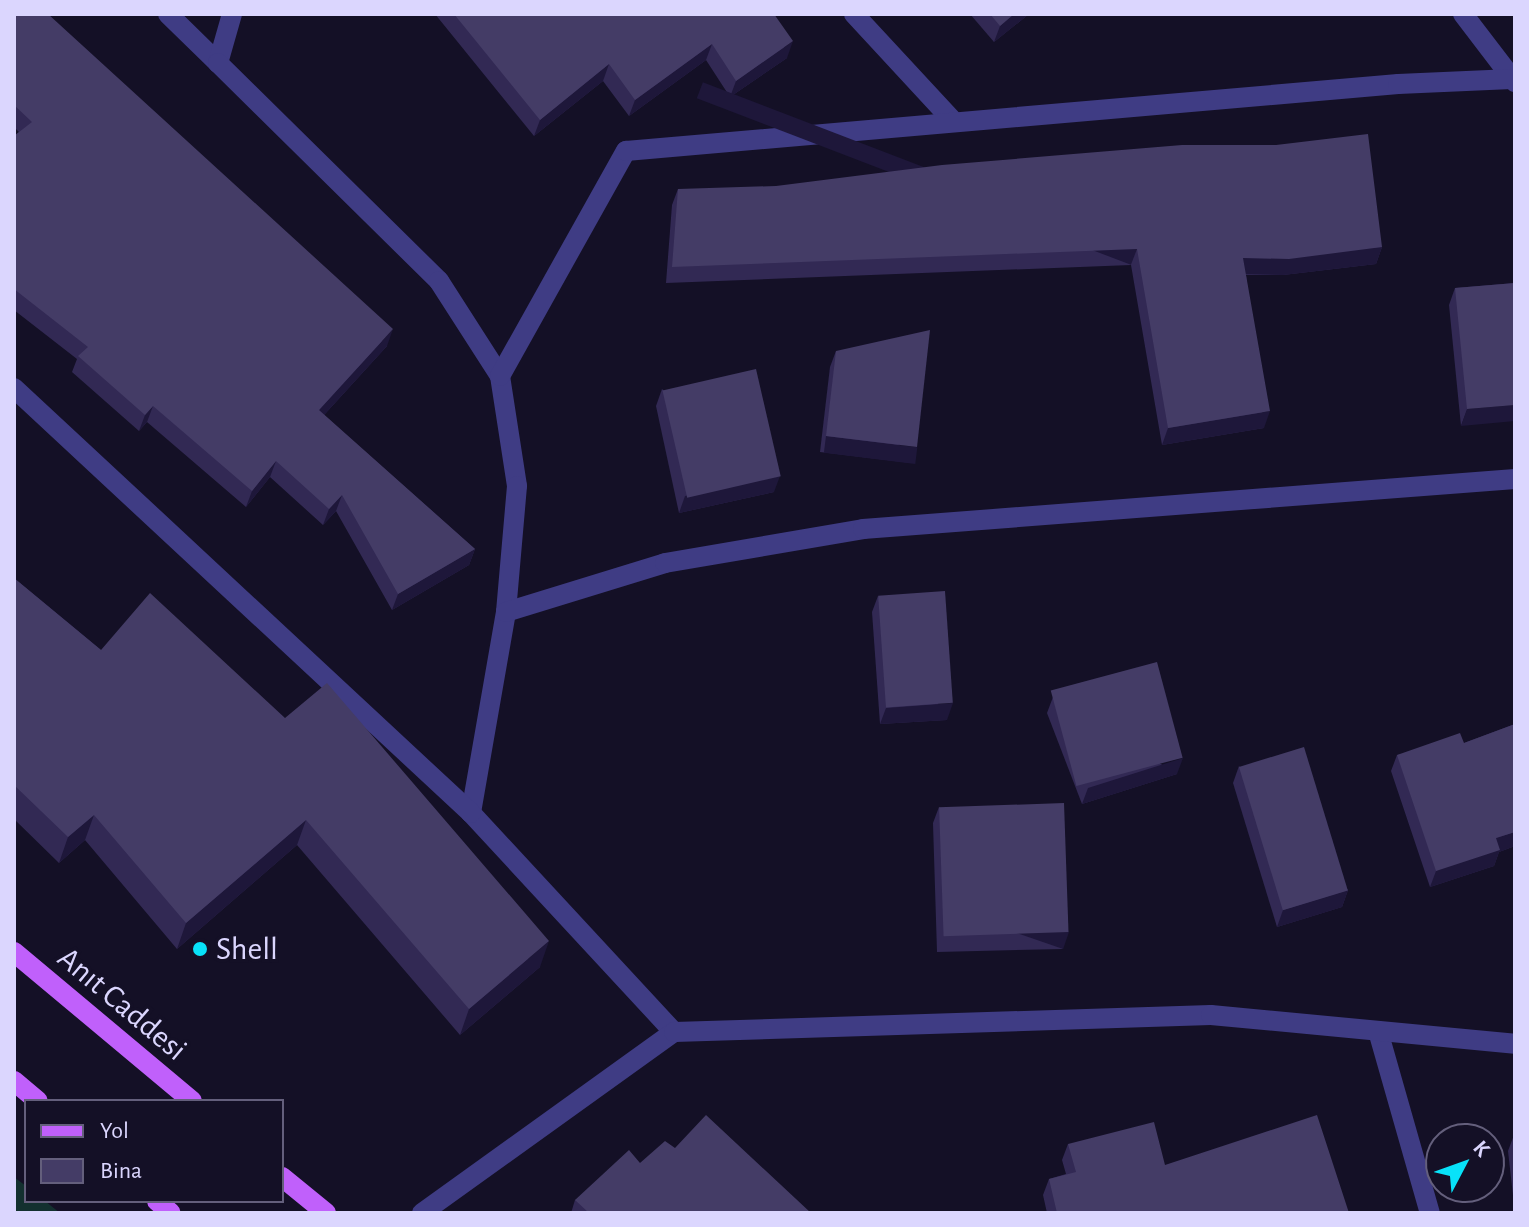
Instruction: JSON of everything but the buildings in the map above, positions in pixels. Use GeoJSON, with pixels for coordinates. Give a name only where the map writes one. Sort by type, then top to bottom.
{"type":"FeatureCollection","features":[{"type":"Feature","properties":{"kind":"main road","name":"Anıt Caddesi"},"geometry":{"type":"LineString","coordinates":[[14,952],[190,1099]]}},
{"type":"Feature","properties":{"kind":"main road"},"geometry":{"type":"LineString","coordinates":[[14,1081],[36,1099]]}},
{"type":"Feature","properties":{"kind":"main road"},"geometry":{"type":"LineString","coordinates":[[284,1179],[326,1213]]}},
{"type":"Feature","properties":{"kind":"street"},"geometry":{"type":"LineString","coordinates":[[168,14],[439,281],[500,376],[517,486],[506,612],[471,813]]}},
{"type":"Feature","properties":{"kind":"street"},"geometry":{"type":"LineString","coordinates":[[218,63],[232,14]]}},
{"type":"Feature","properties":{"kind":"street"},"geometry":{"type":"LineString","coordinates":[[854,14],[954,122]]}},
{"type":"Feature","properties":{"kind":"street"},"geometry":{"type":"LineString","coordinates":[[1463,14],[1514,81]]}},
{"type":"Feature","properties":{"kind":"street"},"geometry":{"type":"LineString","coordinates":[[500,376],[626,151],[1398,84],[1514,81]]}},
{"type":"Feature","properties":{"kind":"street"},"geometry":{"type":"LineString","coordinates":[[14,388],[325,672],[471,813],[674,1032]]}},
{"type":"Feature","properties":{"kind":"street"},"geometry":{"type":"LineString","coordinates":[[506,612],[665,563],[863,529],[1515,479]]}},
{"type":"Feature","properties":{"kind":"street"},"geometry":{"type":"LineString","coordinates":[[422,1213],[674,1032],[1211,1015],[1515,1044]]}},
{"type":"Feature","properties":{"kind":"street"},"geometry":{"type":"LineString","coordinates":[[1378,1031],[1430,1213]]}},
{"type":"Feature","properties":{"kind":"green space"},"geometry":{"type":"Polygon","coordinates":[[[14,1177],[24,1184],[24,1203],[48,1203],[60,1213],[14,1213],[14,1177]]]}},
{"type":"Feature","properties":{"kind":"place","name":"Shell"},"geometry":{"type":"Point","coordinates":[200,949]}}]}
